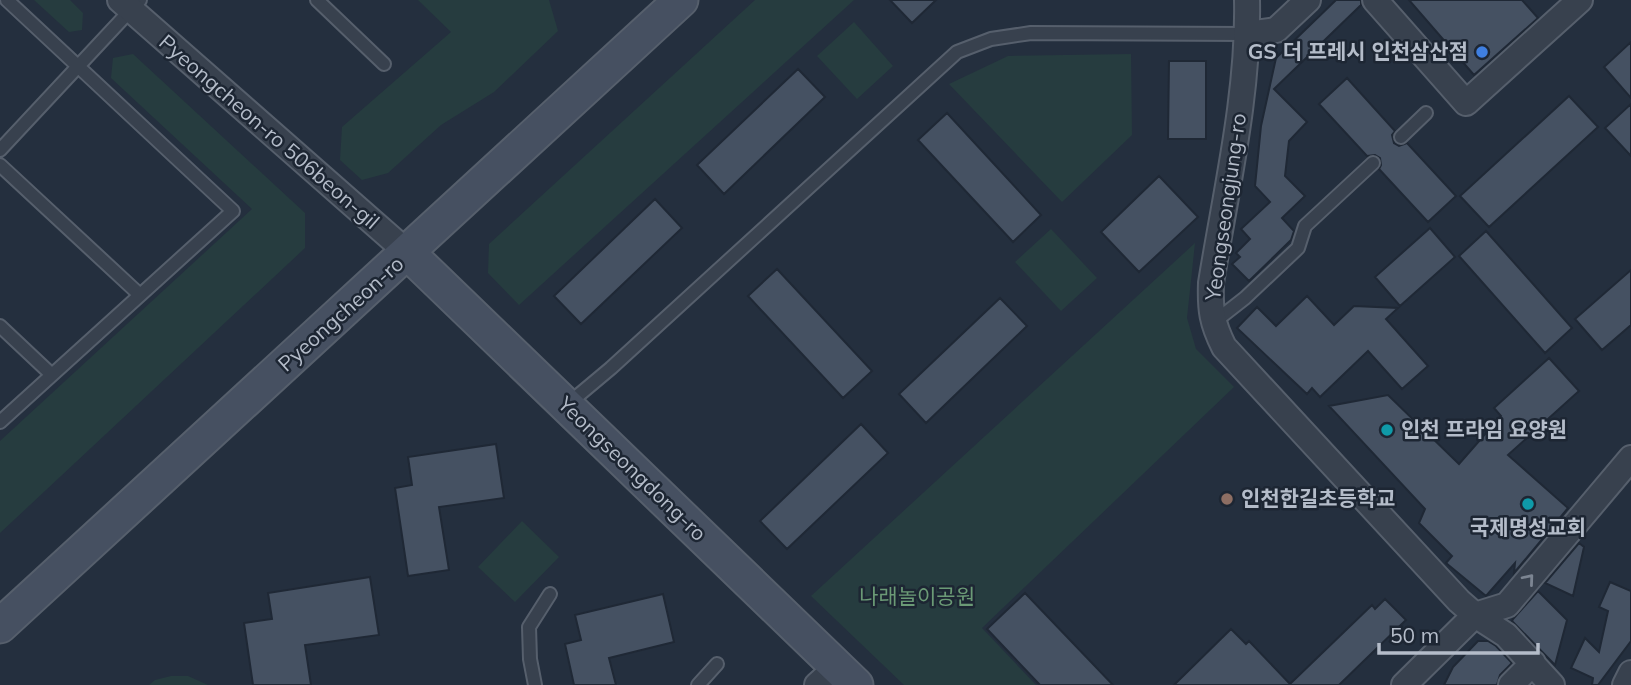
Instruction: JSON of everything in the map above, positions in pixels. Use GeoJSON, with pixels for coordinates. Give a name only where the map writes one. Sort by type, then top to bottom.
{"type":"FeatureCollection","features":[{"type":"Feature","properties":{"kind":"main road","name":"Pyeongcheon-ro"},"geometry":{"type":"LineString","coordinates":[[0,626],[408,253],[665,5]]}},
{"type":"Feature","properties":{"kind":"main road","name":"Yeongseongdong-ro"},"geometry":{"type":"LineString","coordinates":[[408,253],[566,406],[837,679]]}},
{"type":"Feature","properties":{"kind":"street","name":"Yeongseongjung-ro"},"geometry":{"type":"LineString","coordinates":[[1247,0],[1248,34],[1241,99],[1211,283],[1213,323],[1224,347],[1475,615],[1506,635],[1552,685]]}},
{"type":"Feature","properties":{"kind":"street"},"geometry":{"type":"LineString","coordinates":[[1248,34],[1276,30],[1308,0]]}},
{"type":"Feature","properties":{"kind":"street"},"geometry":{"type":"LineString","coordinates":[[1375,0],[1466,103],[1580,0]]}},
{"type":"Feature","properties":{"kind":"street","name":"Pyeongcheon-ro 506beon-gil"},"geometry":{"type":"LineString","coordinates":[[130,3],[408,253]]}},
{"type":"Feature","properties":{"kind":"street"},"geometry":{"type":"LineString","coordinates":[[1404,685],[1475,615],[1507,605],[1631,458]]}},
{"type":"Feature","properties":{"kind":"street"},"geometry":{"type":"LineString","coordinates":[[1511,685],[1532,663]]}},
{"type":"Feature","properties":{"kind":"street"},"geometry":{"type":"LineString","coordinates":[[1625,685],[1631,673]]}},
{"type":"Feature","properties":{"kind":"lane"},"geometry":{"type":"LineString","coordinates":[[0,422],[233,211],[7,0]]}},
{"type":"Feature","properties":{"kind":"lane"},"geometry":{"type":"LineString","coordinates":[[317,0],[384,64]]}},
{"type":"Feature","properties":{"kind":"lane"},"geometry":{"type":"LineString","coordinates":[[0,150],[78,66],[130,3]]}},
{"type":"Feature","properties":{"kind":"lane"},"geometry":{"type":"LineString","coordinates":[[566,406],[611,368],[957,51],[991,38],[1031,33],[1248,34]]}},
{"type":"Feature","properties":{"kind":"lane"},"geometry":{"type":"LineString","coordinates":[[1401,137],[1426,113]]}},
{"type":"Feature","properties":{"kind":"lane"},"geometry":{"type":"LineString","coordinates":[[1213,323],[1245,298],[1298,248],[1305,226],[1373,163]]}},
{"type":"Feature","properties":{"kind":"lane"},"geometry":{"type":"LineString","coordinates":[[0,165],[140,295]]}},
{"type":"Feature","properties":{"kind":"lane"},"geometry":{"type":"LineString","coordinates":[[0,326],[52,375]]}},
{"type":"Feature","properties":{"kind":"lane"},"geometry":{"type":"LineString","coordinates":[[535,685],[530,659],[529,627],[550,594]]}},
{"type":"Feature","properties":{"kind":"lane"},"geometry":{"type":"LineString","coordinates":[[698,685],[717,664]]}},
{"type":"Feature","properties":{"kind":"green space"},"geometry":{"type":"Polygon","coordinates":[[[34,0],[70,0],[83,13],[82,30],[69,32],[34,0]]]}},
{"type":"Feature","properties":{"kind":"green space"},"geometry":{"type":"Polygon","coordinates":[[[418,0],[549,0],[558,31],[494,92],[441,125],[388,173],[362,180],[340,160],[342,127],[451,32],[418,0]]]}},
{"type":"Feature","properties":{"kind":"green space"},"geometry":{"type":"Polygon","coordinates":[[[755,0],[854,0],[519,305],[488,273],[489,244],[755,0]]]}},
{"type":"Feature","properties":{"kind":"green space"},"geometry":{"type":"Polygon","coordinates":[[[854,22],[893,66],[857,99],[817,56],[854,22]]]}},
{"type":"Feature","properties":{"kind":"green space"},"geometry":{"type":"Polygon","coordinates":[[[133,54],[305,213],[305,248],[0,533],[0,441],[252,209],[111,78],[113,58],[133,54]]]}},
{"type":"Feature","properties":{"kind":"green space"},"geometry":{"type":"Polygon","coordinates":[[[1131,54],[1132,135],[1062,202],[949,84],[1008,56],[1131,54]]]}},
{"type":"Feature","properties":{"kind":"green space"},"geometry":{"type":"Polygon","coordinates":[[[1051,229],[1097,278],[1061,311],[1015,262],[1051,229]]]}},
{"type":"Feature","properties":{"kind":"green space","name":"나래놀이공원"},"geometry":{"type":"Polygon","coordinates":[[[1195,243],[1187,318],[1196,349],[1234,387],[982,628],[1036,685],[904,685],[811,596],[1195,243]]]}},
{"type":"Feature","properties":{"kind":"green space"},"geometry":{"type":"Polygon","coordinates":[[[522,521],[559,557],[515,602],[478,567],[522,521]]]}},
{"type":"Feature","properties":{"kind":"green space"},"geometry":{"type":"Polygon","coordinates":[[[188,676],[208,685],[149,685],[155,680],[188,676]]]}},
{"type":"Feature","properties":{"kind":"building"},"geometry":{"type":"Polygon","coordinates":[[[890,0],[936,0],[912,23],[890,0]]]}},
{"type":"Feature","properties":{"kind":"building"},"geometry":{"type":"Polygon","coordinates":[[[1336,0],[1361,0],[1361,5],[1274,89],[1307,122],[1289,141],[1285,176],[1305,196],[1282,218],[1294,231],[1291,240],[1249,281],[1232,264],[1240,257],[1236,253],[1250,239],[1241,229],[1270,202],[1255,186],[1261,126],[1276,58],[1336,0]]]}},
{"type":"Feature","properties":{"kind":"building","name":"GS 더 프레시 인천삼산점"},"geometry":{"type":"Polygon","coordinates":[[[1409,0],[1522,0],[1538,18],[1474,75],[1409,0]]]}},
{"type":"Feature","properties":{"kind":"building"},"geometry":{"type":"Polygon","coordinates":[[[1631,42],[1631,98],[1604,67],[1631,42]]]}},
{"type":"Feature","properties":{"kind":"building"},"geometry":{"type":"Polygon","coordinates":[[[1169,61],[1206,61],[1206,139],[1168,139],[1169,61]]]}},
{"type":"Feature","properties":{"kind":"building"},"geometry":{"type":"Polygon","coordinates":[[[798,69],[825,97],[724,194],[697,165],[798,69]]]}},
{"type":"Feature","properties":{"kind":"building"},"geometry":{"type":"Polygon","coordinates":[[[1347,78],[1395,131],[1392,135],[1394,143],[1399,146],[1407,143],[1456,196],[1428,222],[1379,169],[1380,158],[1375,155],[1367,156],[1319,104],[1347,78]]]}},
{"type":"Feature","properties":{"kind":"building"},"geometry":{"type":"Polygon","coordinates":[[[1569,96],[1598,127],[1489,227],[1460,196],[1569,96]]]}},
{"type":"Feature","properties":{"kind":"building"},"geometry":{"type":"Polygon","coordinates":[[[1631,104],[1631,156],[1605,128],[1631,104]]]}},
{"type":"Feature","properties":{"kind":"building"},"geometry":{"type":"Polygon","coordinates":[[[947,113],[1041,215],[1013,242],[918,140],[947,113]]]}},
{"type":"Feature","properties":{"kind":"building"},"geometry":{"type":"Polygon","coordinates":[[[1159,176],[1198,217],[1139,272],[1101,232],[1159,176]]]}},
{"type":"Feature","properties":{"kind":"building"},"geometry":{"type":"Polygon","coordinates":[[[655,199],[682,228],[581,324],[554,296],[655,199]]]}},
{"type":"Feature","properties":{"kind":"building"},"geometry":{"type":"Polygon","coordinates":[[[1430,228],[1455,257],[1400,306],[1375,277],[1430,228]]]}},
{"type":"Feature","properties":{"kind":"building"},"geometry":{"type":"Polygon","coordinates":[[[1486,231],[1572,328],[1545,353],[1459,256],[1486,231]]]}},
{"type":"Feature","properties":{"kind":"building"},"geometry":{"type":"Polygon","coordinates":[[[777,269],[872,371],[843,398],[748,296],[777,269]]]}},
{"type":"Feature","properties":{"kind":"building"},"geometry":{"type":"Polygon","coordinates":[[[1631,270],[1631,325],[1602,350],[1575,319],[1631,270]]]}},
{"type":"Feature","properties":{"kind":"building"},"geometry":{"type":"Polygon","coordinates":[[[1307,296],[1334,325],[1354,306],[1398,308],[1386,319],[1428,366],[1402,389],[1368,351],[1320,397],[1312,388],[1307,394],[1237,328],[1257,307],[1276,326],[1307,296]]]}},
{"type":"Feature","properties":{"kind":"building"},"geometry":{"type":"Polygon","coordinates":[[[1000,298],[1027,326],[926,423],[899,394],[1000,298]]]}},
{"type":"Feature","properties":{"kind":"building"},"geometry":{"type":"Polygon","coordinates":[[[1549,358],[1579,391],[1508,455],[1568,508],[1514,573],[1515,563],[1486,596],[1446,563],[1452,556],[1419,523],[1425,509],[1329,406],[1388,395],[1459,464],[1501,416],[1494,408],[1549,358]]]}},
{"type":"Feature","properties":{"kind":"building"},"geometry":{"type":"Polygon","coordinates":[[[861,424],[888,453],[787,549],[760,521],[861,424]]]}},
{"type":"Feature","properties":{"kind":"building"},"geometry":{"type":"Polygon","coordinates":[[[496,444],[504,498],[439,507],[449,570],[408,576],[395,488],[412,485],[408,457],[496,444]]]}},
{"type":"Feature","properties":{"kind":"building"},"geometry":{"type":"Polygon","coordinates":[[[1579,543],[1584,547],[1573,596],[1545,583],[1579,543]]]}},
{"type":"Feature","properties":{"kind":"building"},"geometry":{"type":"Polygon","coordinates":[[[370,577],[379,635],[305,645],[311,685],[253,685],[244,623],[272,619],[268,593],[370,577]]]}},
{"type":"Feature","properties":{"kind":"building"},"geometry":{"type":"Polygon","coordinates":[[[1610,582],[1631,591],[1631,641],[1598,685],[1592,685],[1593,678],[1571,668],[1585,638],[1599,652],[1608,611],[1599,607],[1610,582]]]}},
{"type":"Feature","properties":{"kind":"building"},"geometry":{"type":"Polygon","coordinates":[[[1538,591],[1567,620],[1555,665],[1512,621],[1538,591]]]}},
{"type":"Feature","properties":{"kind":"building"},"geometry":{"type":"Polygon","coordinates":[[[1025,593],[1113,685],[1040,685],[987,629],[1025,593]]]}},
{"type":"Feature","properties":{"kind":"building"},"geometry":{"type":"Polygon","coordinates":[[[663,594],[674,642],[609,658],[616,685],[574,685],[565,644],[581,640],[575,615],[663,594]]]}},
{"type":"Feature","properties":{"kind":"building"},"geometry":{"type":"Polygon","coordinates":[[[1385,599],[1406,620],[1339,685],[1174,685],[1231,629],[1246,644],[1249,641],[1290,684],[1372,605],[1375,609],[1385,599]]]}},
{"type":"Feature","properties":{"kind":"building"},"geometry":{"type":"Polygon","coordinates":[[[1478,641],[1488,641],[1496,646],[1512,663],[1500,675],[1497,685],[1444,685],[1453,667],[1478,641]]]}},
{"type":"Feature","properties":{"kind":"place","name":"GS 더 프레시 인천삼산점"},"geometry":{"type":"Point","coordinates":[1482,52]}},
{"type":"Feature","properties":{"kind":"place","name":"인천 프라임 요양원"},"geometry":{"type":"Point","coordinates":[1387,430]}},
{"type":"Feature","properties":{"kind":"place","name":"인천한길초등학교"},"geometry":{"type":"Point","coordinates":[1227,499]}},
{"type":"Feature","properties":{"kind":"place","name":"국제명성교회"},"geometry":{"type":"Point","coordinates":[1528,504]}}]}
